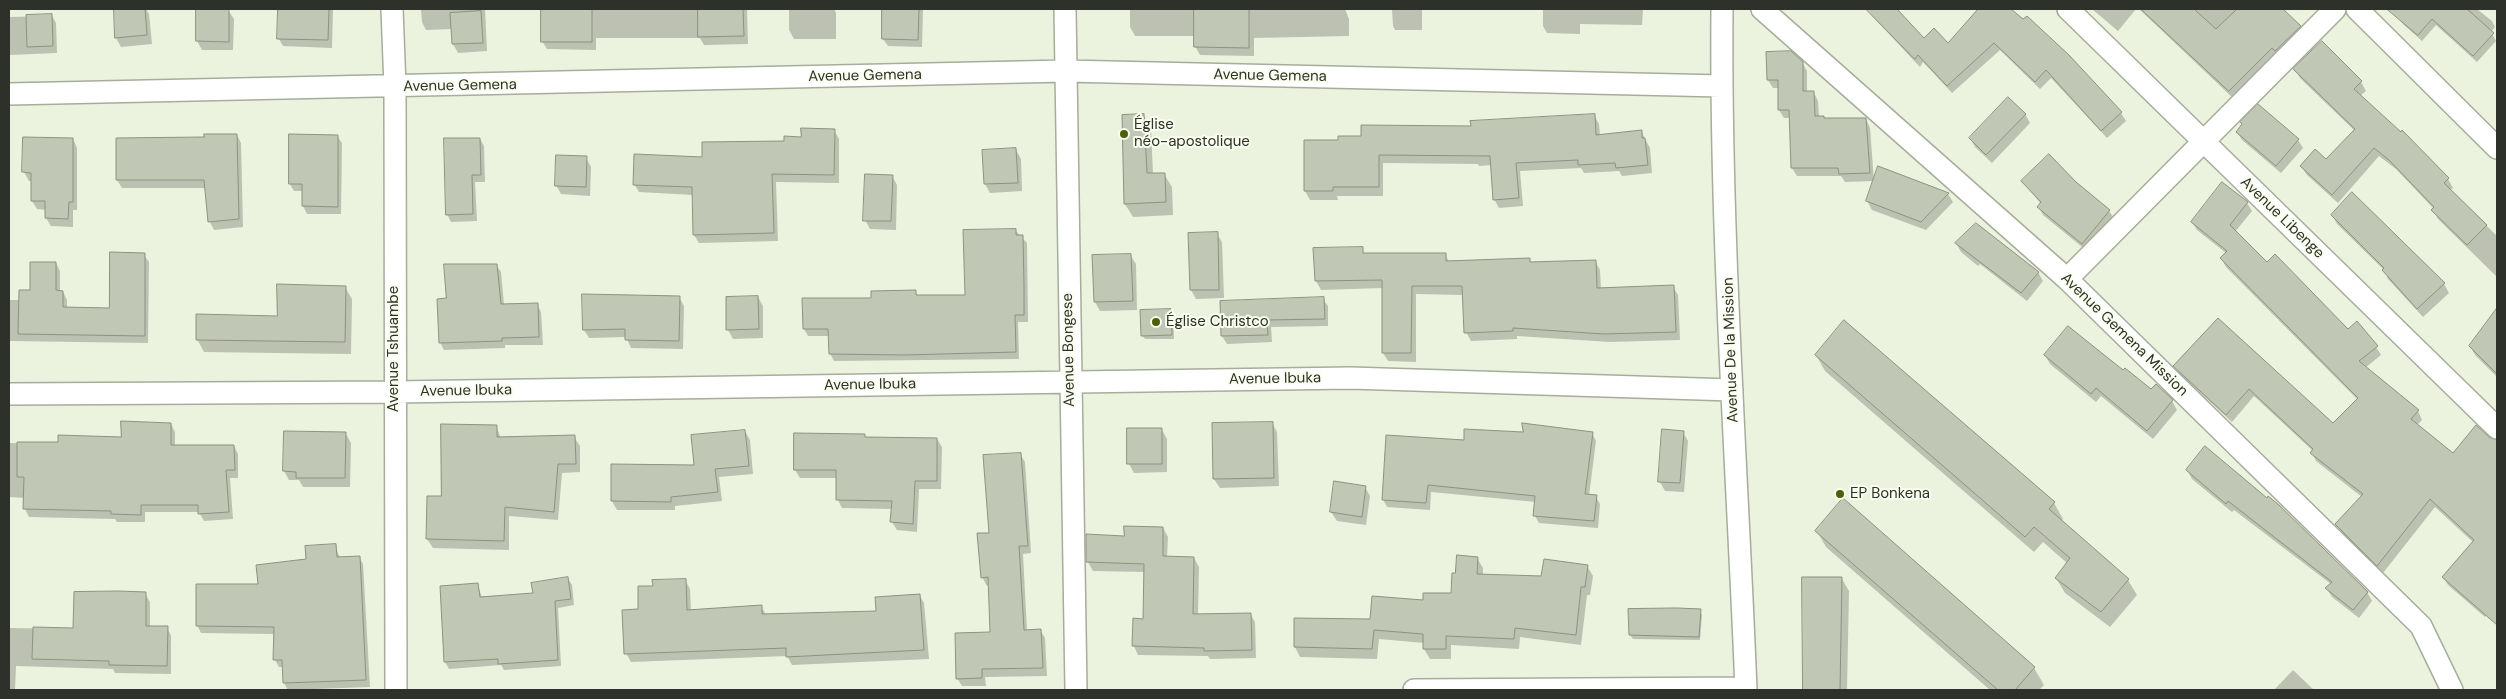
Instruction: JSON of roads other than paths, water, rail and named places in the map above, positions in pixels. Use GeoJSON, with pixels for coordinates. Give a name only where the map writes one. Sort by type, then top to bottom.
{"type":"FeatureCollection","features":[{"type":"Feature","properties":{"kind":"street","name":"Avenue Tshuambe"},"geometry":{"type":"LineString","coordinates":[[392,9],[395,87],[394,392],[396,690]]}},
{"type":"Feature","properties":{"kind":"street","name":"Avenue Bongese"},"geometry":{"type":"LineString","coordinates":[[1065,9],[1069,382],[1076,690]]}},
{"type":"Feature","properties":{"kind":"street","name":"Avenue De la Mission"},"geometry":{"type":"LineString","coordinates":[[1722,9],[1722,86],[1732,390],[1746,689]]}},
{"type":"Feature","properties":{"kind":"street","name":"Avenue Gemena Mission"},"geometry":{"type":"LineString","coordinates":[[1762,9],[2067,279],[2421,626],[2452,690]]}},
{"type":"Feature","properties":{"kind":"street","name":"Avenue Libenge"},"geometry":{"type":"LineString","coordinates":[[2068,9],[2497,428]]}},
{"type":"Feature","properties":{"kind":"street"},"geometry":{"type":"LineString","coordinates":[[2067,279],[2335,9]]}},
{"type":"Feature","properties":{"kind":"street"},"geometry":{"type":"LineString","coordinates":[[2357,9],[2497,148]]}},
{"type":"Feature","properties":{"kind":"street","name":"Avenue Gemena"},"geometry":{"type":"LineString","coordinates":[[9,94],[1066,72],[1722,86]]}},
{"type":"Feature","properties":{"kind":"street","name":"Avenue Ibuka"},"geometry":{"type":"LineString","coordinates":[[9,394],[394,392],[1350,378],[1732,390]]}},
{"type":"Feature","properties":{"kind":"street"},"geometry":{"type":"LineString","coordinates":[[1414,690],[1746,689]]}},
{"type":"Feature","properties":{"kind":"place","name":"Église néo-apostolique"},"geometry":{"type":"Point","coordinates":[1124,134]}},
{"type":"Feature","properties":{"kind":"place","name":"Église Christco"},"geometry":{"type":"Point","coordinates":[1156,322]}},
{"type":"Feature","properties":{"kind":"place","name":"EP Bonkena"},"geometry":{"type":"Point","coordinates":[1840,494]}}]}
